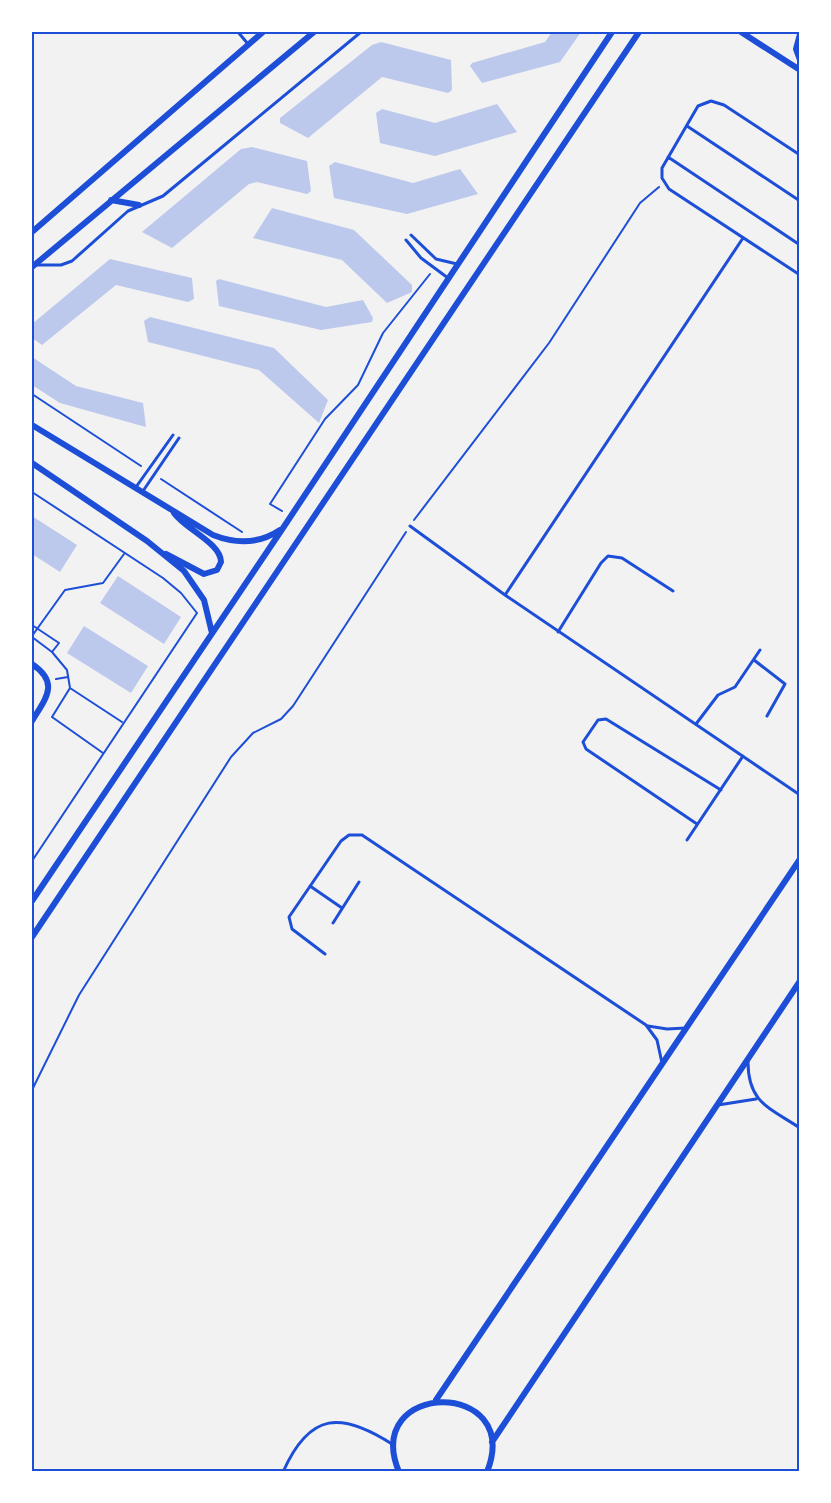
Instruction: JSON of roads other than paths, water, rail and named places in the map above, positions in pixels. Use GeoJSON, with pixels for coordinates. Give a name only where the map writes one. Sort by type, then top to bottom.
{"type":"FeatureCollection","features":[{"type":"Feature","properties":{"kind":"street"},"geometry":{"type":"LineString","coordinates":[[32,232],[263,32]]}},
{"type":"Feature","properties":{"kind":"street"},"geometry":{"type":"LineString","coordinates":[[33,266],[314,32]]}},
{"type":"Feature","properties":{"kind":"street"},"geometry":{"type":"LineString","coordinates":[[32,901],[612,32]]}},
{"type":"Feature","properties":{"kind":"street"},"geometry":{"type":"LineString","coordinates":[[32,937],[639,32]]}},
{"type":"Feature","properties":{"kind":"street"},"geometry":{"type":"LineString","coordinates":[[741,32],[800,70]]}},
{"type":"Feature","properties":{"kind":"street"},"geometry":{"type":"LineString","coordinates":[[800,34],[796,49],[800,60]]}},
{"type":"Feature","properties":{"kind":"street"},"geometry":{"type":"LineString","coordinates":[[111,200],[140,205]]}},
{"type":"Feature","properties":{"kind":"street"},"geometry":{"type":"LineString","coordinates":[[32,425],[213,535],[230,541],[257,540],[283,528]]}},
{"type":"Feature","properties":{"kind":"street"},"geometry":{"type":"LineString","coordinates":[[32,463],[162,553],[184,571],[201,592],[212,633]]}},
{"type":"Feature","properties":{"kind":"street"},"geometry":{"type":"LineString","coordinates":[[33,473],[43,471]]}},
{"type":"Feature","properties":{"kind":"street"},"geometry":{"type":"LineString","coordinates":[[162,553],[204,574],[217,570],[221,562],[217,549],[183,524],[172,511]]}},
{"type":"Feature","properties":{"kind":"street"},"geometry":{"type":"LineString","coordinates":[[32,664],[42,671],[47,680],[46,697],[32,721]]}},
{"type":"Feature","properties":{"kind":"street"},"geometry":{"type":"LineString","coordinates":[[436,1400],[663,1066],[800,859]]}},
{"type":"Feature","properties":{"kind":"street"},"geometry":{"type":"LineString","coordinates":[[492,1442],[800,981]]}},
{"type":"Feature","properties":{"kind":"street"},"geometry":{"type":"LineString","coordinates":[[399,1472],[394,1458],[394,1444],[403,1420],[423,1404],[436,1400],[462,1404],[473,1410],[485,1424],[492,1442],[492,1457],[487,1472]]}},
{"type":"Feature","properties":{"kind":"lane"},"geometry":{"type":"LineString","coordinates":[[237,32],[248,44]]}},
{"type":"Feature","properties":{"kind":"lane"},"geometry":{"type":"LineString","coordinates":[[33,266],[61,265],[72,261],[128,211],[170,191],[361,32]]}},
{"type":"Feature","properties":{"kind":"lane"},"geometry":{"type":"LineString","coordinates":[[800,155],[720,103],[711,101],[698,106],[668,157],[662,173],[665,184],[800,275]]}},
{"type":"Feature","properties":{"kind":"lane"},"geometry":{"type":"LineString","coordinates":[[687,126],[800,201]]}},
{"type":"Feature","properties":{"kind":"lane"},"geometry":{"type":"LineString","coordinates":[[668,157],[800,245]]}},
{"type":"Feature","properties":{"kind":"lane"},"geometry":{"type":"LineString","coordinates":[[411,235],[435,259],[457,264]]}},
{"type":"Feature","properties":{"kind":"lane"},"geometry":{"type":"LineString","coordinates":[[505,596],[743,238]]}},
{"type":"Feature","properties":{"kind":"lane"},"geometry":{"type":"LineString","coordinates":[[406,240],[434,270],[448,278]]}},
{"type":"Feature","properties":{"kind":"lane"},"geometry":{"type":"LineString","coordinates":[[135,488],[173,435]]}},
{"type":"Feature","properties":{"kind":"lane"},"geometry":{"type":"LineString","coordinates":[[142,492],[179,438]]}},
{"type":"Feature","properties":{"kind":"lane"},"geometry":{"type":"LineString","coordinates":[[410,526],[505,596],[798,793]]}},
{"type":"Feature","properties":{"kind":"lane"},"geometry":{"type":"LineString","coordinates":[[558,632],[601,563],[608,556],[622,558],[673,591]]}},
{"type":"Feature","properties":{"kind":"lane"},"geometry":{"type":"LineString","coordinates":[[696,724],[718,695],[735,687],[760,650]]}},
{"type":"Feature","properties":{"kind":"lane"},"geometry":{"type":"LineString","coordinates":[[754,660],[785,684],[767,716]]}},
{"type":"Feature","properties":{"kind":"lane"},"geometry":{"type":"LineString","coordinates":[[697,824],[586,749],[583,742],[585,737],[598,720],[606,719],[721,790]]}},
{"type":"Feature","properties":{"kind":"lane"},"geometry":{"type":"LineString","coordinates":[[687,840],[743,756]]}},
{"type":"Feature","properties":{"kind":"lane"},"geometry":{"type":"LineString","coordinates":[[325,954],[292,929],[289,922],[341,841],[350,835],[362,835],[646,1025],[657,1040],[663,1066]]}},
{"type":"Feature","properties":{"kind":"lane"},"geometry":{"type":"LineString","coordinates":[[333,923],[359,882]]}},
{"type":"Feature","properties":{"kind":"lane"},"geometry":{"type":"LineString","coordinates":[[310,886],[342,908]]}},
{"type":"Feature","properties":{"kind":"lane"},"geometry":{"type":"LineString","coordinates":[[646,1025],[667,1029],[688,1028]]}},
{"type":"Feature","properties":{"kind":"lane"},"geometry":{"type":"LineString","coordinates":[[748,1058],[750,1078],[756,1099],[800,1128]]}},
{"type":"Feature","properties":{"kind":"lane"},"geometry":{"type":"LineString","coordinates":[[716,1106],[756,1099]]}},
{"type":"Feature","properties":{"kind":"lane"},"geometry":{"type":"LineString","coordinates":[[283,1472],[303,1440],[317,1428],[331,1421],[348,1421],[363,1426],[394,1444]]}}]}
